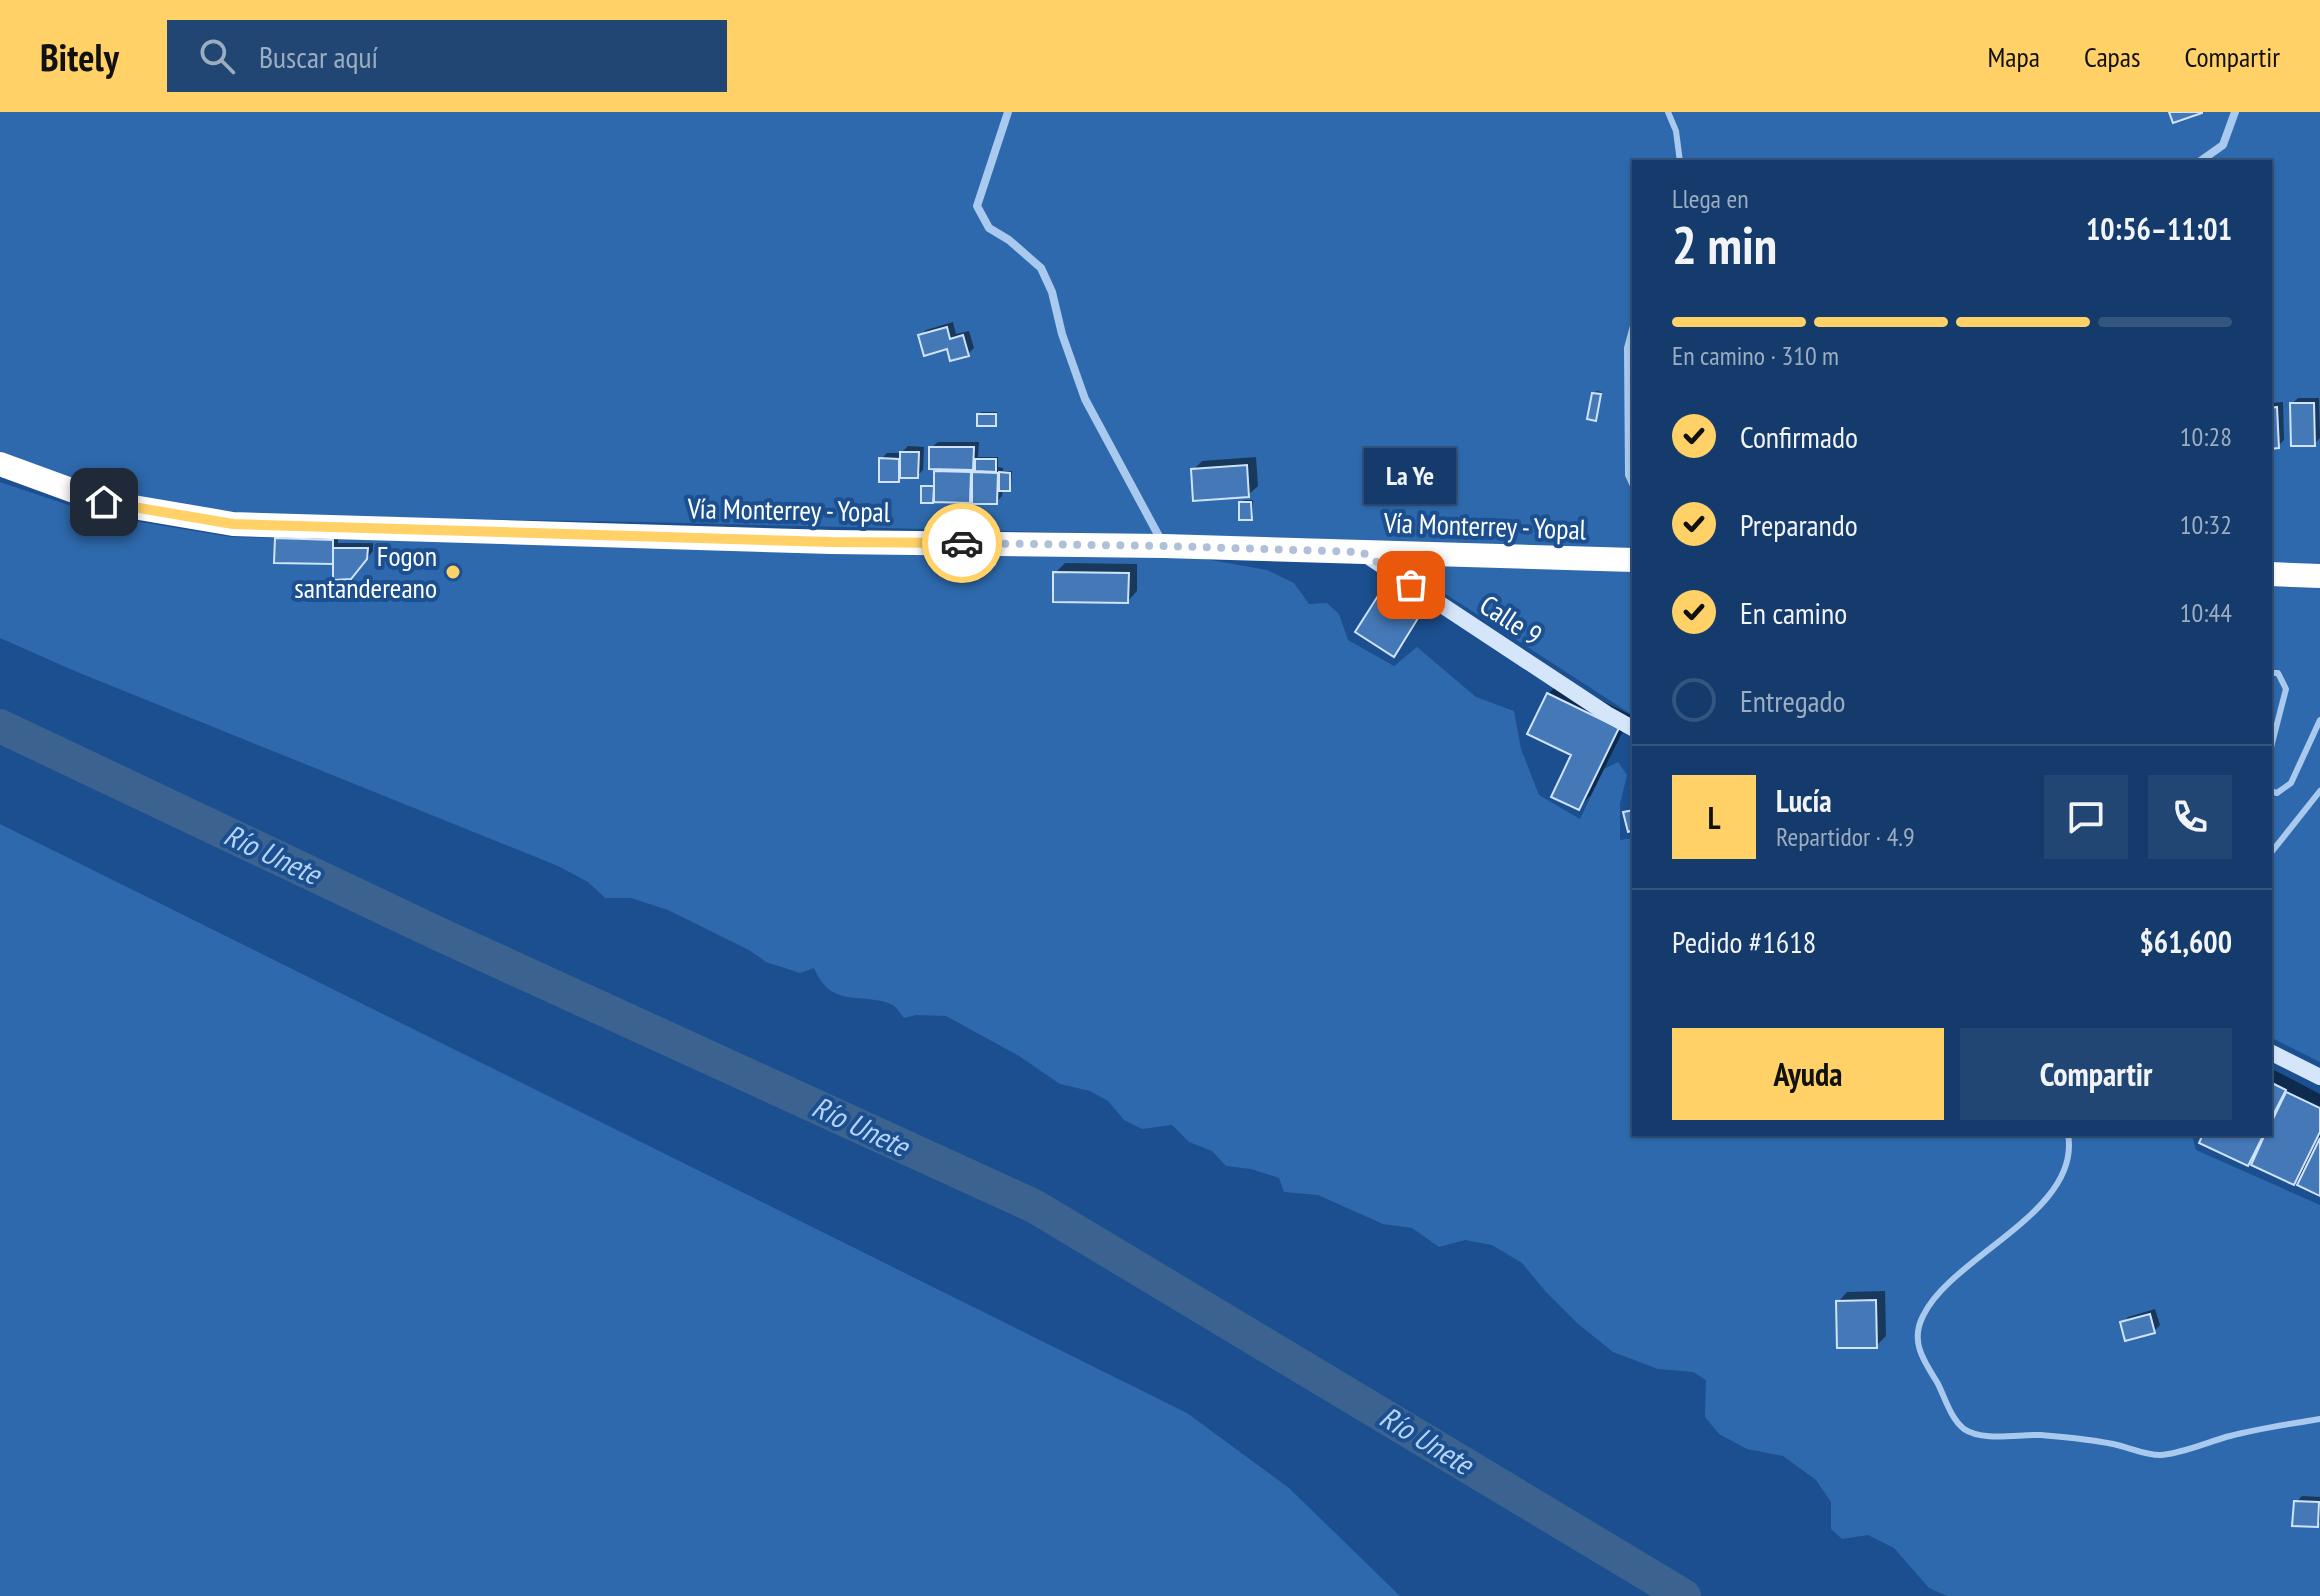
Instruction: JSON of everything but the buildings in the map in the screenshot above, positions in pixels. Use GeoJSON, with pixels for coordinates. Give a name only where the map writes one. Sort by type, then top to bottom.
{"type":"FeatureCollection","features":[{"type":"Feature","properties":{"kind":"highway","name":"Vía Monterrey - Yopal"},"geometry":{"type":"LineString","coordinates":[[0,464],[104,502],[233,524],[831,542],[1362,552]]}},
{"type":"Feature","properties":{"kind":"street"},"geometry":{"type":"LineString","coordinates":[[1008,112],[977,206],[989,228],[1009,240],[1041,268],[1052,292],[1062,334],[1085,399],[1164,546]]}},
{"type":"Feature","properties":{"kind":"street"},"geometry":{"type":"LineString","coordinates":[[2202,160],[2223,145],[2235,112]]}},
{"type":"Feature","properties":{"kind":"lane"},"geometry":{"type":"LineString","coordinates":[[1668,112],[1676,131],[1680,160]]}},
{"type":"Feature","properties":{"kind":"lane"},"geometry":{"type":"LineString","coordinates":[[1632,329],[1627,348],[1628,475],[1632,484]]}},
{"type":"Feature","properties":{"kind":"lane"},"geometry":{"type":"LineString","coordinates":[[1362,552],[1632,560]]}},
{"type":"Feature","properties":{"kind":"lane"},"geometry":{"type":"LineString","coordinates":[[1362,552],[1632,728]]}},
{"type":"Feature","properties":{"kind":"lane"},"geometry":{"type":"LineString","coordinates":[[2272,574],[2320,576]]}},
{"type":"Feature","properties":{"kind":"lane"},"geometry":{"type":"LineString","coordinates":[[2272,673],[2278,673],[2286,689],[2272,743]]}},
{"type":"Feature","properties":{"kind":"lane"},"geometry":{"type":"LineString","coordinates":[[2272,792],[2277,793],[2291,783],[2320,720]]}},
{"type":"Feature","properties":{"kind":"lane"},"geometry":{"type":"LineString","coordinates":[[2272,851],[2320,791]]}},
{"type":"Feature","properties":{"kind":"lane"},"geometry":{"type":"LineString","coordinates":[[2272,1053],[2320,1077]]}},
{"type":"Feature","properties":{"kind":"lane"},"geometry":{"type":"LineString","coordinates":[[2068,1136],[2070,1149],[2063,1173],[2046,1198],[2020,1226],[1937,1293],[1923,1314],[1916,1333],[1920,1350],[1953,1416],[1964,1429],[1984,1436],[2051,1436],[2111,1443],[2159,1455],[2253,1430],[2320,1419]]}},
{"type":"Feature","properties":{"kind":"shaded area"},"geometry":{"type":"Polygon","coordinates":[[[0,112],[2320,112],[2320,1062],[2272,1038],[2272,160],[1632,160],[1632,715],[1362,540],[271,516],[101,490],[0,453],[0,112]]]}},
{"type":"Feature","properties":{"kind":"shaded area"},"geometry":{"type":"Polygon","coordinates":[[[0,482],[98,515],[231,537],[1177,554],[1267,570],[1294,583],[1309,604],[1327,603],[1339,614],[1348,640],[1394,666],[1417,647],[1476,697],[1514,711],[1521,749],[1539,795],[1580,819],[1604,769],[1618,762],[1627,775],[1620,804],[1620,840],[1632,838],[1632,1136],[2191,1136],[2196,1150],[2320,1205],[2320,1596],[1947,1596],[1929,1588],[1894,1548],[1868,1535],[1842,1539],[1831,1529],[1831,1502],[1816,1480],[1783,1456],[1747,1449],[1719,1434],[1705,1417],[1706,1380],[1693,1372],[1658,1369],[1613,1352],[1577,1323],[1522,1263],[1492,1245],[1465,1240],[1439,1247],[1412,1228],[1383,1224],[1318,1195],[1284,1192],[1279,1178],[1251,1169],[1226,1166],[1212,1151],[1189,1142],[1172,1125],[1142,1129],[1124,1120],[1108,1101],[1090,1091],[1060,1084],[1019,1056],[946,1016],[916,1015],[904,1018],[891,1004],[838,994],[821,981],[814,968],[800,973],[766,962],[749,950],[668,910],[631,898],[605,898],[588,882],[558,866],[0,638],[0,482]]]}},
{"type":"Feature","properties":{"kind":"shaded area"},"geometry":{"type":"Polygon","coordinates":[[[0,824],[1187,1413],[1289,1488],[1400,1596],[0,1596],[0,824]]]}},
{"type":"Feature","properties":{"kind":"waterway","name":"Río Unete"},"geometry":{"type":"LineString","coordinates":[[0,726],[441,935],[1034,1206],[1684,1596]]}},
{"type":"Feature","properties":{"kind":"way so far"},"geometry":{"type":"LineString","coordinates":[[962,543],[1362,552],[1411,585]]}},
{"type":"Feature","properties":{"kind":"place","name":"Fogon santandereano"},"geometry":{"type":"Point","coordinates":[453,572]}},
{"type":"Feature","properties":{"kind":"place","name":"La Ye"},"geometry":{"type":"Point","coordinates":[1411,585]}},
{"type":"Feature","properties":{"kind":"route"},"geometry":{"type":"LineString","coordinates":[[104,502],[233,524],[831,542],[962,543]]}}]}
